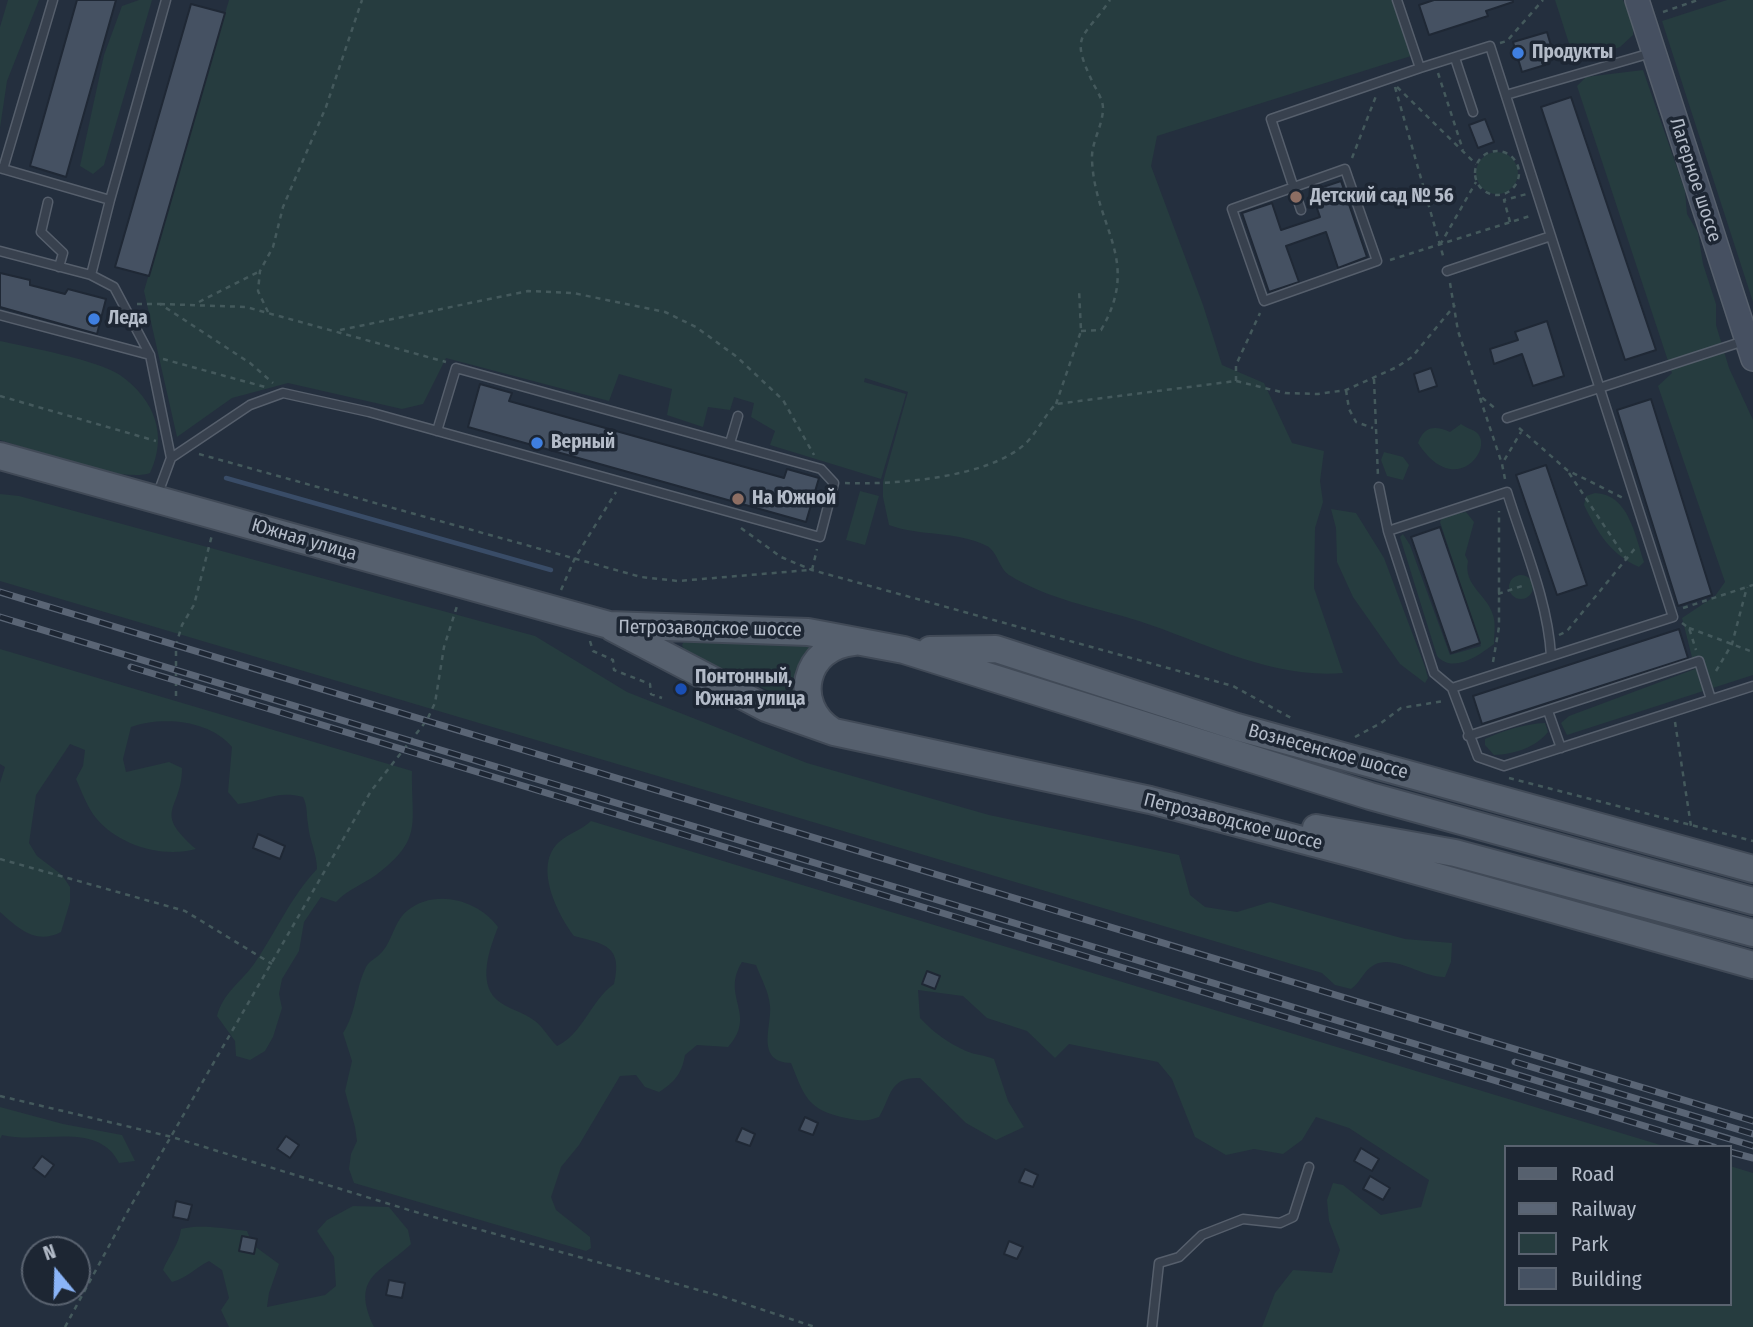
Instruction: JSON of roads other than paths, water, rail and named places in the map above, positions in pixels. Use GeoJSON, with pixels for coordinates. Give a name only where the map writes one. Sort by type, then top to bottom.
{"type":"FeatureCollection","features":[{"type":"Feature","properties":{"kind":"main road","name":"Южная улица"},"geometry":{"type":"LineString","coordinates":[[0,456],[217,516],[599,631]]}},
{"type":"Feature","properties":{"kind":"main road","name":"Петрозаводское шоссе"},"geometry":{"type":"LineString","coordinates":[[599,631],[808,632],[904,650],[1370,796],[1753,901]]}},
{"type":"Feature","properties":{"kind":"main road","name":"Петрозаводское шоссе"},"geometry":{"type":"LineString","coordinates":[[599,631],[766,708],[834,732],[1150,800],[1363,856],[1753,965]]}},
{"type":"Feature","properties":{"kind":"main road"},"geometry":{"type":"LineString","coordinates":[[834,732],[824,726],[811,708],[807,698],[808,675],[820,655],[829,648],[862,642]]}},
{"type":"Feature","properties":{"kind":"main road","name":"Вознесенское шоссе"},"geometry":{"type":"LineString","coordinates":[[904,650],[996,649],[1237,727],[1753,869]]}},
{"type":"Feature","properties":{"kind":"main road"},"geometry":{"type":"LineString","coordinates":[[1150,800],[1455,853],[1753,933]]}},
{"type":"Feature","properties":{"kind":"street","name":"Лагерное шоссе"},"geometry":{"type":"LineString","coordinates":[[1640,9],[1750,350]]}},
{"type":"Feature","properties":{"kind":"lane"},"geometry":{"type":"LineString","coordinates":[[53,0],[1,169],[110,200]]}},
{"type":"Feature","properties":{"kind":"lane"},"geometry":{"type":"LineString","coordinates":[[91,275],[166,0]]}},
{"type":"Feature","properties":{"kind":"lane"},"geometry":{"type":"LineString","coordinates":[[1398,0],[1420,68]]}},
{"type":"Feature","properties":{"kind":"lane"},"geometry":{"type":"LineString","coordinates":[[1301,211],[1271,119],[1490,46],[1673,614],[1452,688]]}},
{"type":"Feature","properties":{"kind":"lane"},"geometry":{"type":"LineString","coordinates":[[1506,95],[1654,52]]}},
{"type":"Feature","properties":{"kind":"lane"},"geometry":{"type":"LineString","coordinates":[[1455,58],[1474,112]]}},
{"type":"Feature","properties":{"kind":"lane"},"geometry":{"type":"LineString","coordinates":[[1345,169],[1377,261],[1264,301],[1232,209],[1293,188],[1345,169]]}},
{"type":"Feature","properties":{"kind":"lane"},"geometry":{"type":"LineString","coordinates":[[48,202],[41,232],[63,253],[59,267]]}},
{"type":"Feature","properties":{"kind":"lane"},"geometry":{"type":"LineString","coordinates":[[1447,271],[1551,236]]}},
{"type":"Feature","properties":{"kind":"lane"},"geometry":{"type":"LineString","coordinates":[[0,251],[91,275],[114,287],[125,303],[150,355],[169,444],[171,458],[156,499]]}},
{"type":"Feature","properties":{"kind":"lane"},"geometry":{"type":"LineString","coordinates":[[0,315],[150,355]]}},
{"type":"Feature","properties":{"kind":"lane"},"geometry":{"type":"LineString","coordinates":[[1507,418],[1600,388],[1750,350]]}},
{"type":"Feature","properties":{"kind":"lane"},"geometry":{"type":"LineString","coordinates":[[171,458],[250,405],[284,393],[437,431],[820,537],[834,482],[821,468],[456,368],[437,431]]}},
{"type":"Feature","properties":{"kind":"lane"},"geometry":{"type":"LineString","coordinates":[[730,443],[738,416]]}},
{"type":"Feature","properties":{"kind":"lane"},"geometry":{"type":"LineString","coordinates":[[1379,487],[1388,531],[1434,673],[1452,688],[1478,757],[1504,765],[1753,686]]}},
{"type":"Feature","properties":{"kind":"lane"},"geometry":{"type":"LineString","coordinates":[[1388,531],[1507,492],[1535,582],[1550,639],[1551,656]]}},
{"type":"Feature","properties":{"kind":"lane"},"geometry":{"type":"LineString","coordinates":[[1468,736],[1699,662],[1711,699]]}},
{"type":"Feature","properties":{"kind":"lane"},"geometry":{"type":"LineString","coordinates":[[1548,711],[1560,748]]}},
{"type":"Feature","properties":{"kind":"lane"},"geometry":{"type":"LineString","coordinates":[[1152,1327],[1159,1263],[1179,1258],[1202,1235],[1243,1219],[1280,1223],[1293,1217],[1309,1167]]}},
{"type":"Feature","properties":{"kind":"waterway"},"geometry":{"type":"LineString","coordinates":[[226,478],[551,570]]}},
{"type":"Feature","properties":{"kind":"railway"},"geometry":{"type":"LineString","coordinates":[[0,592],[1753,1121]]}},
{"type":"Feature","properties":{"kind":"railway"},"geometry":{"type":"LineString","coordinates":[[0,617],[1753,1146]]}},
{"type":"Feature","properties":{"kind":"railway"},"geometry":{"type":"LineString","coordinates":[[131,667],[1707,1145]]}},
{"type":"Feature","properties":{"kind":"railway"},"geometry":{"type":"LineString","coordinates":[[1515,1062],[1753,1134]]}},
{"type":"Feature","properties":{"kind":"railway"},"geometry":{"type":"LineString","coordinates":[[1732,1153],[1753,1158]]}},
{"type":"Feature","properties":{"kind":"place","name":"Продукты"},"geometry":{"type":"Point","coordinates":[1518,53]}},
{"type":"Feature","properties":{"kind":"place","name":"Детский сад № 56"},"geometry":{"type":"Point","coordinates":[1296,197]}},
{"type":"Feature","properties":{"kind":"place","name":"Леда"},"geometry":{"type":"Point","coordinates":[94,319]}},
{"type":"Feature","properties":{"kind":"place","name":"Верный"},"geometry":{"type":"Point","coordinates":[537,443]}},
{"type":"Feature","properties":{"kind":"place","name":"На Южной"},"geometry":{"type":"Point","coordinates":[738,499]}},
{"type":"Feature","properties":{"kind":"place","name":"Понтонный, Южная улица"},"geometry":{"type":"Point","coordinates":[681,689]}}]}
